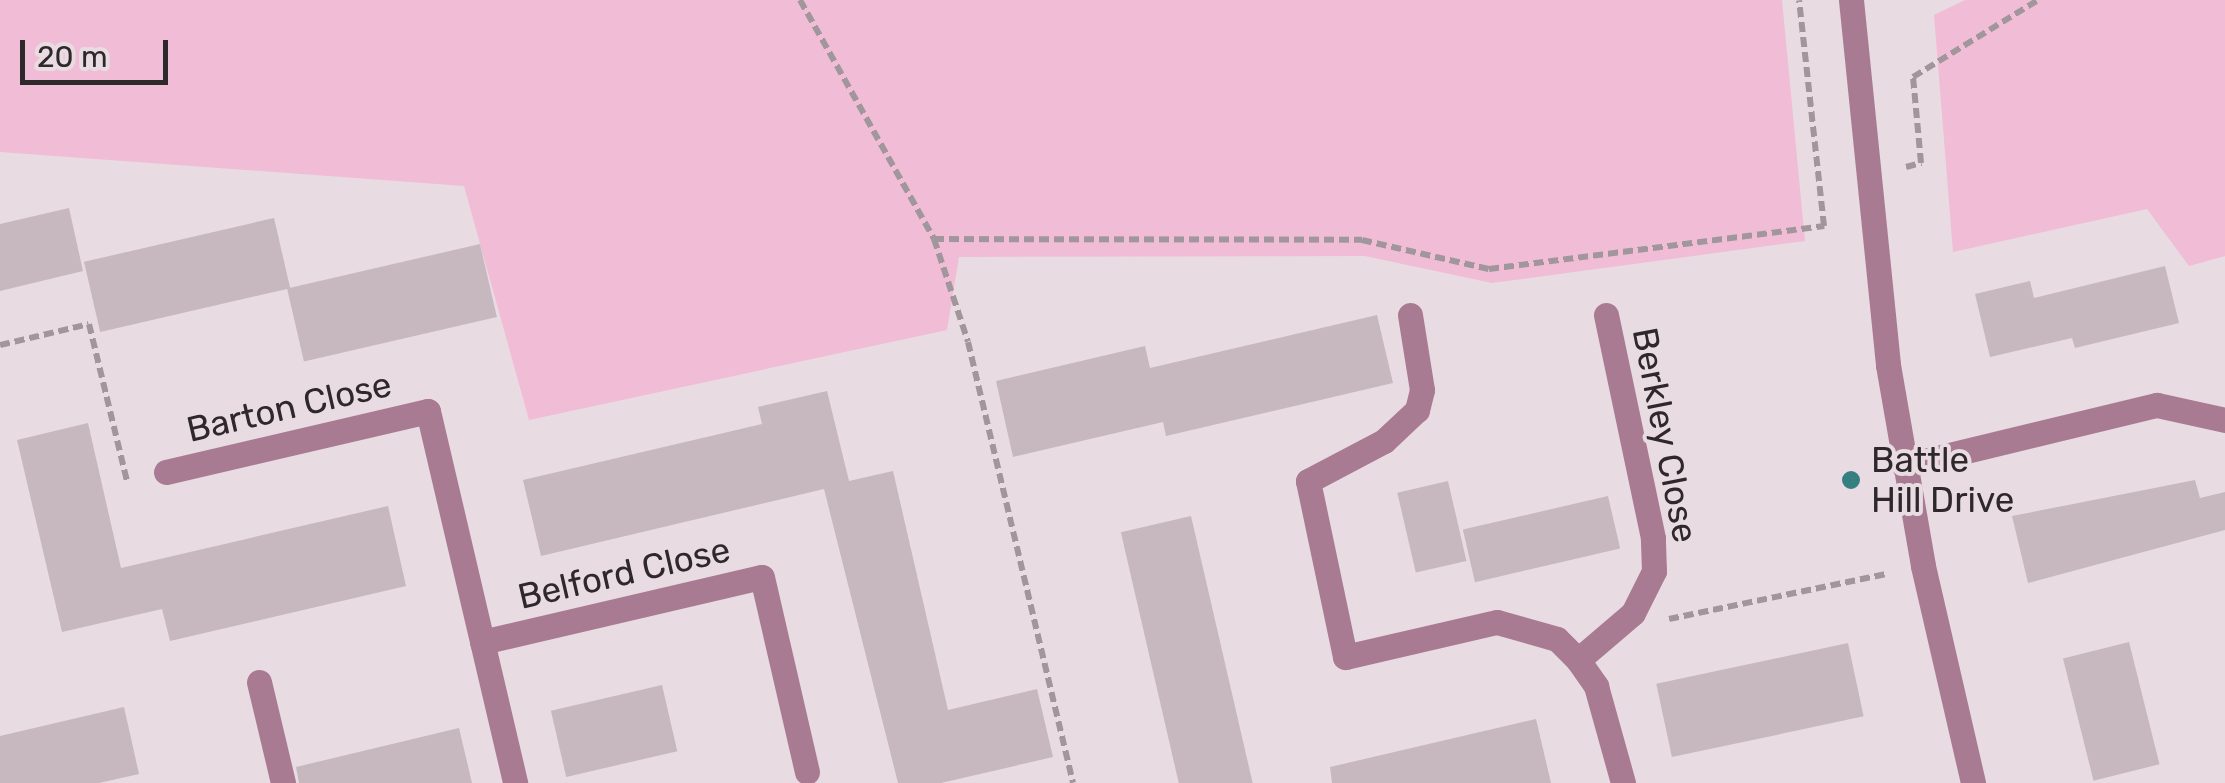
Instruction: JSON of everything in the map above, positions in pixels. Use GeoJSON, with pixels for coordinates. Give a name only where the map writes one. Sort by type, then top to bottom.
{"type":"FeatureCollection","features":[{"type":"Feature","properties":{"kind":"street"},"geometry":{"type":"LineString","coordinates":[[1851,0],[1904,466],[1973,783]]}},
{"type":"Feature","properties":{"kind":"street"},"geometry":{"type":"LineString","coordinates":[[1410,314],[1422,390],[1418,410],[1384,441],[1308,480],[1345,657],[1496,622],[1557,639],[1596,686],[1623,783]]}},
{"type":"Feature","properties":{"kind":"street","name":"Berkley Close"},"geometry":{"type":"LineString","coordinates":[[1578,660],[1633,613],[1654,571],[1653,538],[1606,315]]}},
{"type":"Feature","properties":{"kind":"street"},"geometry":{"type":"LineString","coordinates":[[1904,466],[2157,405],[2225,420]]}},
{"type":"Feature","properties":{"kind":"street","name":"Barton Close"},"geometry":{"type":"LineString","coordinates":[[166,472],[428,410],[482,642]]}},
{"type":"Feature","properties":{"kind":"street","name":"Belford Close"},"geometry":{"type":"LineString","coordinates":[[482,642],[762,576],[808,772]]}},
{"type":"Feature","properties":{"kind":"street"},"geometry":{"type":"LineString","coordinates":[[482,642],[515,783]]}},
{"type":"Feature","properties":{"kind":"street"},"geometry":{"type":"LineString","coordinates":[[259,682],[283,783]]}},
{"type":"Feature","properties":{"kind":"path"},"geometry":{"type":"LineString","coordinates":[[800,0],[882,153],[934,239],[968,342],[1072,783]]}},
{"type":"Feature","properties":{"kind":"path"},"geometry":{"type":"LineString","coordinates":[[934,239],[1362,240],[1488,269],[1824,226],[1799,0]]}},
{"type":"Feature","properties":{"kind":"path"},"geometry":{"type":"LineString","coordinates":[[1868,175],[1921,164],[1913,78],[2038,0]]}},
{"type":"Feature","properties":{"kind":"path"},"geometry":{"type":"LineString","coordinates":[[0,345],[90,324],[126,481],[166,472]]}},
{"type":"Feature","properties":{"kind":"path"},"geometry":{"type":"LineString","coordinates":[[1633,613],[1660,621],[1923,566]]}},
{"type":"Feature","properties":{"kind":"shaded area"},"geometry":{"type":"Polygon","coordinates":[[[0,0],[1782,0],[1805,241],[1492,283],[1365,256],[959,257],[947,330],[529,420],[464,186],[0,152],[0,0]]]}},
{"type":"Feature","properties":{"kind":"shaded area"},"geometry":{"type":"Polygon","coordinates":[[[1965,0],[2225,0],[2225,256],[2189,266],[2147,209],[1953,252],[1934,15],[1965,0]]]}},
{"type":"Feature","properties":{"kind":"building"},"geometry":{"type":"Polygon","coordinates":[[[69,208],[83,271],[0,291],[0,224],[69,208]]]}},
{"type":"Feature","properties":{"kind":"building"},"geometry":{"type":"Polygon","coordinates":[[[274,218],[290,288],[100,332],[84,262],[274,218]]]}},
{"type":"Feature","properties":{"kind":"building"},"geometry":{"type":"Polygon","coordinates":[[[480,244],[497,317],[304,362],[287,289],[480,244]]]}},
{"type":"Feature","properties":{"kind":"building"},"geometry":{"type":"Polygon","coordinates":[[[2165,266],[2179,323],[2075,348],[2072,338],[1990,357],[1975,294],[2030,281],[2034,298],[2165,266]]]}},
{"type":"Feature","properties":{"kind":"building"},"geometry":{"type":"Polygon","coordinates":[[[1377,315],[1393,383],[1166,436],[1163,422],[1013,457],[996,381],[1145,346],[1150,368],[1377,315]]]}},
{"type":"Feature","properties":{"kind":"building"},"geometry":{"type":"Polygon","coordinates":[[[827,391],[849,481],[893,471],[948,710],[1037,689],[1053,757],[941,783],[898,783],[824,489],[541,556],[523,480],[762,424],[758,407],[827,391]]]}},
{"type":"Feature","properties":{"kind":"building"},"geometry":{"type":"Polygon","coordinates":[[[88,423],[121,568],[388,506],[406,586],[170,641],[162,609],[62,632],[17,440],[88,423]]]}},
{"type":"Feature","properties":{"kind":"building"},"geometry":{"type":"Polygon","coordinates":[[[2195,480],[2200,498],[2225,492],[2225,530],[2028,583],[2012,516],[2195,480]]]}},
{"type":"Feature","properties":{"kind":"building"},"geometry":{"type":"Polygon","coordinates":[[[1448,481],[1466,561],[1416,573],[1397,493],[1448,481]]]}},
{"type":"Feature","properties":{"kind":"building"},"geometry":{"type":"Polygon","coordinates":[[[1608,496],[1620,549],[1475,582],[1463,530],[1608,496]]]}},
{"type":"Feature","properties":{"kind":"building"},"geometry":{"type":"Polygon","coordinates":[[[1191,516],[1253,783],[1179,783],[1121,532],[1191,516]]]}},
{"type":"Feature","properties":{"kind":"building"},"geometry":{"type":"Polygon","coordinates":[[[2129,642],[2159,764],[2094,781],[2063,658],[2129,642]]]}},
{"type":"Feature","properties":{"kind":"building"},"geometry":{"type":"Polygon","coordinates":[[[1848,643],[1864,716],[1672,757],[1656,684],[1848,643]]]}},
{"type":"Feature","properties":{"kind":"building"},"geometry":{"type":"Polygon","coordinates":[[[662,685],[677,751],[566,777],[551,711],[662,685]]]}},
{"type":"Feature","properties":{"kind":"building"},"geometry":{"type":"Polygon","coordinates":[[[124,707],[139,774],[99,783],[0,783],[0,736],[124,707]]]}},
{"type":"Feature","properties":{"kind":"building"},"geometry":{"type":"Polygon","coordinates":[[[1536,719],[1551,783],[1332,783],[1330,767],[1536,719]]]}},
{"type":"Feature","properties":{"kind":"building"},"geometry":{"type":"Polygon","coordinates":[[[459,728],[472,783],[299,783],[296,767],[459,728]]]}},
{"type":"Feature","properties":{"kind":"place","name":"Battle Hill Drive"},"geometry":{"type":"Point","coordinates":[1851,480]}}]}
